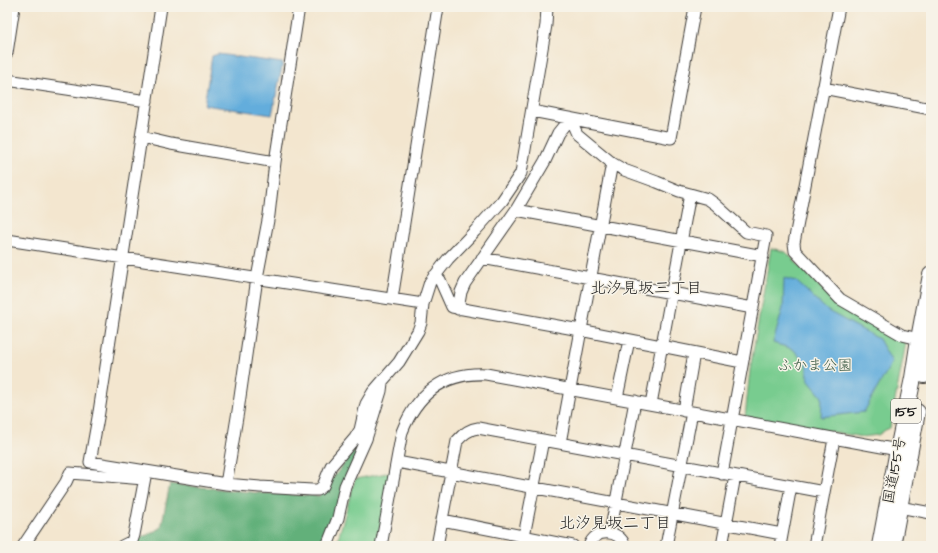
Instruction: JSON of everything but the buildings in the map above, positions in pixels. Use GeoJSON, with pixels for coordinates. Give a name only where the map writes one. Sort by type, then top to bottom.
{"type":"FeatureCollection","features":[{"type":"Feature","properties":{"kind":"highway","name":"国道155号"},"geometry":{"type":"LineString","coordinates":[[892,546],[925,339],[931,276]]}},
{"type":"Feature","properties":{"kind":"highway","name":"国道155号"},"geometry":{"type":"LineString","coordinates":[[880,546],[913,378],[925,339]]}},
{"type":"Feature","properties":{"kind":"street"},"geometry":{"type":"LineString","coordinates":[[7,53],[9,29],[14,7]]}},
{"type":"Feature","properties":{"kind":"street"},"geometry":{"type":"LineString","coordinates":[[145,475],[90,462],[161,7]]}},
{"type":"Feature","properties":{"kind":"street"},"geometry":{"type":"LineString","coordinates":[[226,484],[257,278],[269,215],[275,162],[299,7]]}},
{"type":"Feature","properties":{"kind":"street"},"geometry":{"type":"LineString","coordinates":[[392,299],[438,7]]}},
{"type":"Feature","properties":{"kind":"street"},"geometry":{"type":"LineString","coordinates":[[23,546],[66,482],[70,473],[145,475],[275,488],[320,489],[331,466],[360,430],[366,404],[373,392],[399,362],[418,331],[430,282],[448,259],[502,201],[521,173],[547,7]]}},
{"type":"Feature","properties":{"kind":"street"},"geometry":{"type":"LineString","coordinates":[[532,110],[671,138],[695,7]]}},
{"type":"Feature","properties":{"kind":"street"},"geometry":{"type":"LineString","coordinates":[[839,7],[794,243],[795,252],[840,299],[897,332],[925,339]]}},
{"type":"Feature","properties":{"kind":"street"},"geometry":{"type":"LineString","coordinates":[[7,80],[147,101]]}},
{"type":"Feature","properties":{"kind":"street"},"geometry":{"type":"LineString","coordinates":[[823,88],[931,109]]}},
{"type":"Feature","properties":{"kind":"street"},"geometry":{"type":"LineString","coordinates":[[570,118],[577,134],[612,163],[624,170],[679,191],[708,199],[746,232],[766,236],[722,474]]}},
{"type":"Feature","properties":{"kind":"street"},"geometry":{"type":"LineString","coordinates":[[458,309],[461,292],[465,283],[516,210],[546,160],[558,132],[570,118]]}},
{"type":"Feature","properties":{"kind":"street"},"geometry":{"type":"LineString","coordinates":[[141,137],[170,144],[275,162]]}},
{"type":"Feature","properties":{"kind":"street"},"geometry":{"type":"LineString","coordinates":[[560,443],[612,163]]}},
{"type":"Feature","properties":{"kind":"street"},"geometry":{"type":"LineString","coordinates":[[651,404],[690,194]]}},
{"type":"Feature","properties":{"kind":"street"},"geometry":{"type":"LineString","coordinates":[[516,210],[762,256]]}},
{"type":"Feature","properties":{"kind":"street"},"geometry":{"type":"LineString","coordinates":[[7,240],[424,304]]}},
{"type":"Feature","properties":{"kind":"street"},"geometry":{"type":"LineString","coordinates":[[482,258],[753,308]]}},
{"type":"Feature","properties":{"kind":"street"},"geometry":{"type":"LineString","coordinates":[[434,276],[440,280],[451,307],[458,309],[580,330],[742,362]]}},
{"type":"Feature","properties":{"kind":"street"},"geometry":{"type":"LineString","coordinates":[[617,398],[629,340]]}},
{"type":"Feature","properties":{"kind":"street"},"geometry":{"type":"LineString","coordinates":[[666,546],[681,466],[694,353]]}},
{"type":"Feature","properties":{"kind":"street"},"geometry":{"type":"LineString","coordinates":[[381,546],[402,432],[408,418],[421,398],[431,390],[451,378],[473,373],[569,389],[898,450]]}},
{"type":"Feature","properties":{"kind":"street"},"geometry":{"type":"LineString","coordinates":[[327,546],[338,518],[345,486],[366,439],[381,391],[382,383]]}},
{"type":"Feature","properties":{"kind":"street"},"geometry":{"type":"LineString","coordinates":[[610,533],[635,402]]}},
{"type":"Feature","properties":{"kind":"street"},"geometry":{"type":"LineString","coordinates":[[437,546],[457,441],[466,432],[478,428],[824,492]]}},
{"type":"Feature","properties":{"kind":"street"},"geometry":{"type":"LineString","coordinates":[[814,546],[834,439]]}},
{"type":"Feature","properties":{"kind":"street"},"geometry":{"type":"LineString","coordinates":[[523,541],[543,440]]}},
{"type":"Feature","properties":{"kind":"street"},"geometry":{"type":"LineString","coordinates":[[397,462],[782,534]]}},
{"type":"Feature","properties":{"kind":"street"},"geometry":{"type":"LineString","coordinates":[[122,546],[132,541],[134,535],[145,475]]}},
{"type":"Feature","properties":{"kind":"street"},"geometry":{"type":"LineString","coordinates":[[722,546],[735,476]]}},
{"type":"Feature","properties":{"kind":"street"},"geometry":{"type":"LineString","coordinates":[[780,546],[791,486]]}},
{"type":"Feature","properties":{"kind":"street"},"geometry":{"type":"LineString","coordinates":[[899,507],[931,513]]}},
{"type":"Feature","properties":{"kind":"street"},"geometry":{"type":"LineString","coordinates":[[442,520],[523,541],[573,546]]}},
{"type":"Feature","properties":{"kind":"street"},"geometry":{"type":"LineString","coordinates":[[589,546],[593,538],[598,534],[604,533],[610,533],[621,538],[625,546]]}},
{"type":"Feature","properties":{"kind":"green space","name":"ふかま公園"},"geometry":{"type":"Polygon","coordinates":[[[771,248],[786,252],[837,304],[906,343],[890,427],[878,435],[862,437],[745,417],[750,370],[771,248]]]}},
{"type":"Feature","properties":{"kind":"green space"},"geometry":{"type":"Polygon","coordinates":[[[360,443],[329,532],[322,546],[125,546],[161,528],[170,484],[260,493],[319,496],[360,443]]]}},
{"type":"Feature","properties":{"kind":"green space"},"geometry":{"type":"Polygon","coordinates":[[[392,472],[377,546],[336,546],[355,479],[392,472]]]}},
{"type":"Feature","properties":{"kind":"water"},"geometry":{"type":"Polygon","coordinates":[[[218,54],[283,63],[272,115],[204,105],[212,56],[218,54]]]}},
{"type":"Feature","properties":{"kind":"water"},"geometry":{"type":"Polygon","coordinates":[[[784,278],[796,281],[828,311],[879,339],[892,362],[864,412],[821,417],[822,397],[809,381],[806,364],[793,349],[773,343],[783,308],[784,278]]]}},
{"type":"Feature","properties":{"kind":"district","name":"北汐見坂三丁目"},"geometry":{"type":"Point","coordinates":[646,287]}},
{"type":"Feature","properties":{"kind":"district","name":"北汐見坂二丁目"},"geometry":{"type":"Point","coordinates":[615,522]}}]}
